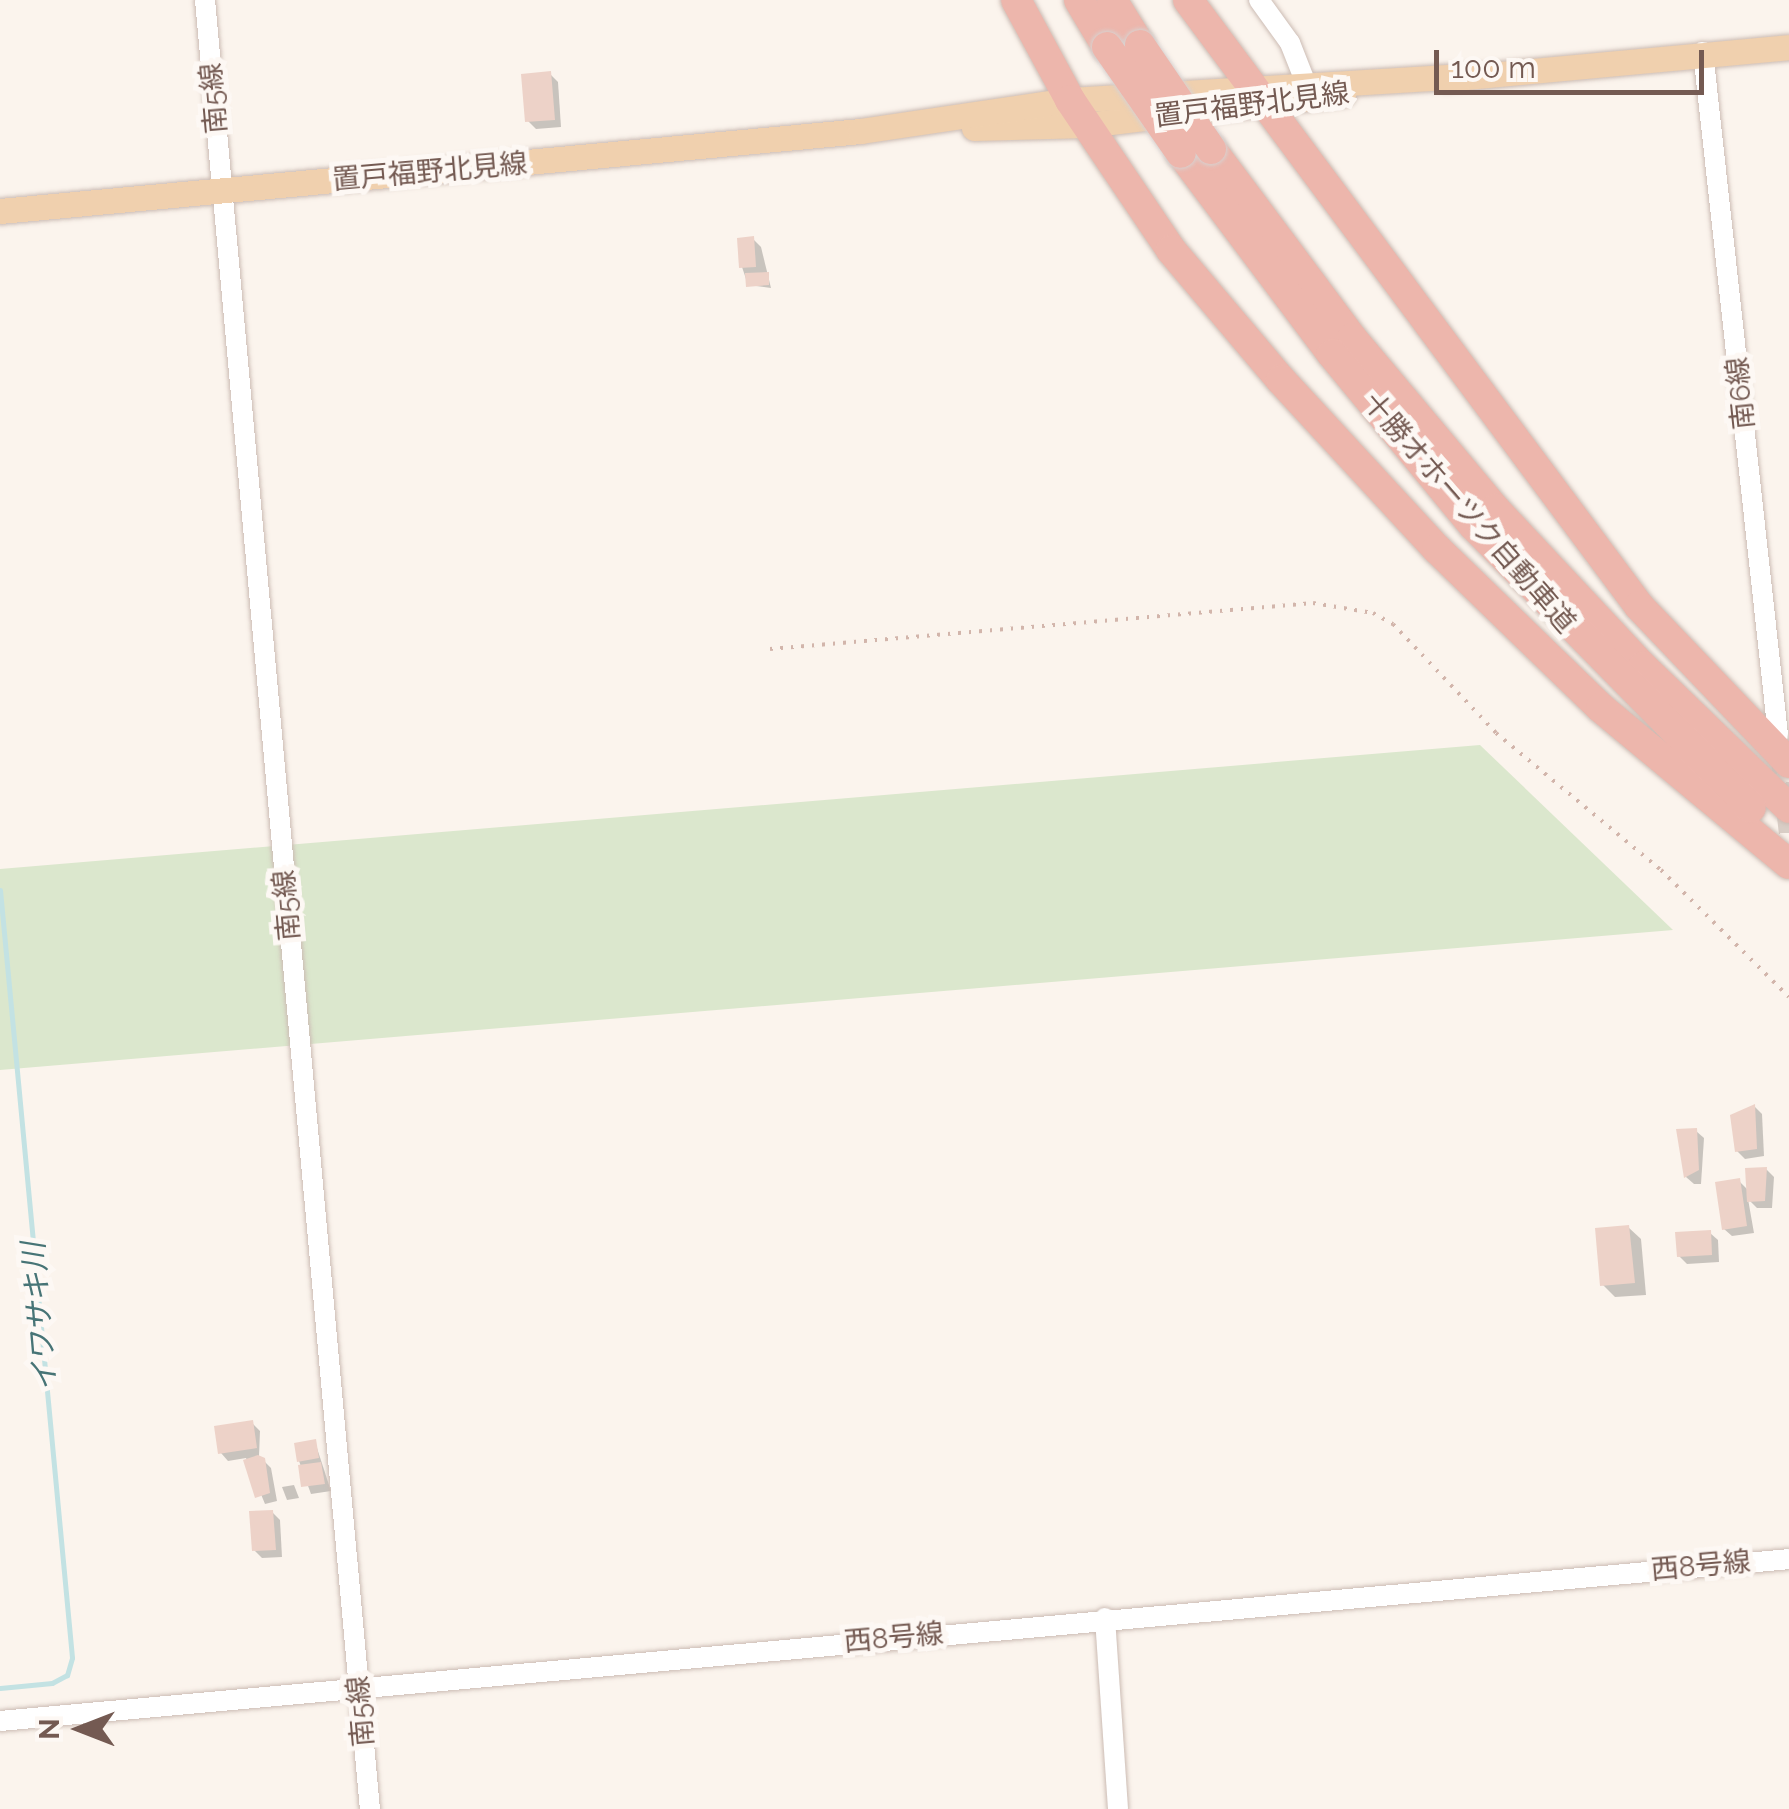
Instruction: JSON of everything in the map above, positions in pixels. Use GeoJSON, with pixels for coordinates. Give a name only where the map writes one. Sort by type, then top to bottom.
{"type":"FeatureCollection","features":[{"type":"Feature","properties":{"kind":"highway"},"geometry":{"type":"LineString","coordinates":[[1016,0],[1078,112],[1171,250],[1437,550],[1601,708],[1789,864]]}},
{"type":"Feature","properties":{"kind":"highway"},"geometry":{"type":"LineString","coordinates":[[1079,0],[1107,47],[1196,151]]}},
{"type":"Feature","properties":{"kind":"highway"},"geometry":{"type":"LineString","coordinates":[[1112,0],[1196,151]]}},
{"type":"Feature","properties":{"kind":"highway"},"geometry":{"type":"LineString","coordinates":[[1188,0],[1254,95],[1639,606],[1789,763]]}},
{"type":"Feature","properties":{"kind":"highway","name":"十勝オホーツク自動車道"},"geometry":{"type":"LineString","coordinates":[[1196,151],[1495,509],[1643,667],[1789,808]]}},
{"type":"Feature","properties":{"kind":"highway","name":"十勝オホーツク自動車道"},"geometry":{"type":"LineString","coordinates":[[1196,151],[1332,354],[1474,526],[1624,687],[1789,845]]}},
{"type":"Feature","properties":{"kind":"main road","name":"置戸福野北見線"},"geometry":{"type":"LineString","coordinates":[[0,211],[1789,47]]}},
{"type":"Feature","properties":{"kind":"main road","name":"置戸福野北見線"},"geometry":{"type":"LineString","coordinates":[[1254,95],[1305,81],[1463,76]]}},
{"type":"Feature","properties":{"kind":"street","name":"南5線"},"geometry":{"type":"LineString","coordinates":[[205,0],[370,1809]]}},
{"type":"Feature","properties":{"kind":"street"},"geometry":{"type":"LineString","coordinates":[[1258,0],[1290,44],[1305,81]]}},
{"type":"Feature","properties":{"kind":"street","name":"南6線"},"geometry":{"type":"LineString","coordinates":[[1703,52],[1778,734]]}},
{"type":"Feature","properties":{"kind":"street","name":"西8号線"},"geometry":{"type":"LineString","coordinates":[[0,1721],[1789,1558]]}},
{"type":"Feature","properties":{"kind":"street"},"geometry":{"type":"LineString","coordinates":[[1105,1618],[1118,1809]]}},
{"type":"Feature","properties":{"kind":"path"},"geometry":{"type":"LineString","coordinates":[[770,648],[1313,603],[1373,613],[1393,624],[1496,733],[1662,870],[1789,998]]}},
{"type":"Feature","properties":{"kind":"green space"},"geometry":{"type":"Polygon","coordinates":[[[1480,745],[1673,930],[0,1070],[0,869],[1480,745]]]}},
{"type":"Feature","properties":{"kind":"building"},"geometry":{"type":"Polygon","coordinates":[[[551,71],[555,120],[525,122],[521,74],[551,71]]]}},
{"type":"Feature","properties":{"kind":"building"},"geometry":{"type":"Polygon","coordinates":[[[754,236],[756,267],[739,268],[737,238],[754,236]]]}},
{"type":"Feature","properties":{"kind":"building"},"geometry":{"type":"Polygon","coordinates":[[[769,272],[769,285],[746,287],[745,273],[769,272]]]}},
{"type":"Feature","properties":{"kind":"building"},"geometry":{"type":"Polygon","coordinates":[[[1755,1104],[1757,1149],[1735,1152],[1730,1115],[1755,1104]]]}},
{"type":"Feature","properties":{"kind":"building"},"geometry":{"type":"Polygon","coordinates":[[[1697,1128],[1699,1170],[1684,1178],[1676,1129],[1697,1128]]]}},
{"type":"Feature","properties":{"kind":"building"},"geometry":{"type":"Polygon","coordinates":[[[1767,1167],[1765,1201],[1747,1202],[1745,1168],[1767,1167]]]}},
{"type":"Feature","properties":{"kind":"building"},"geometry":{"type":"Polygon","coordinates":[[[1740,1178],[1747,1226],[1722,1230],[1715,1182],[1740,1178]]]}},
{"type":"Feature","properties":{"kind":"building"},"geometry":{"type":"Polygon","coordinates":[[[1629,1225],[1635,1283],[1600,1286],[1595,1228],[1629,1225]]]}},
{"type":"Feature","properties":{"kind":"building"},"geometry":{"type":"Polygon","coordinates":[[[1711,1230],[1712,1255],[1677,1257],[1675,1232],[1711,1230]]]}},
{"type":"Feature","properties":{"kind":"building"},"geometry":{"type":"Polygon","coordinates":[[[253,1420],[257,1448],[218,1454],[214,1426],[253,1420]]]}},
{"type":"Feature","properties":{"kind":"building"},"geometry":{"type":"Polygon","coordinates":[[[316,1439],[319,1458],[297,1462],[294,1443],[316,1439]]]}},
{"type":"Feature","properties":{"kind":"building"},"geometry":{"type":"Polygon","coordinates":[[[258,1455],[265,1458],[270,1493],[255,1498],[243,1460],[258,1455]]]}},
{"type":"Feature","properties":{"kind":"building"},"geometry":{"type":"Polygon","coordinates":[[[321,1462],[325,1484],[301,1487],[298,1465],[321,1462]]]}},
{"type":"Feature","properties":{"kind":"building"},"geometry":{"type":"Polygon","coordinates":[[[273,1510],[276,1550],[252,1551],[249,1511],[273,1510]]]}},
{"type":"Feature","properties":{"kind":"waterway","name":"イワサキ川"},"geometry":{"type":"LineString","coordinates":[[0,890],[72,1658],[67,1675],[52,1683],[0,1688]]}},
{"type":"Feature","properties":{"kind":"tunnel"},"geometry":{"type":"LineString","coordinates":[[1780,753],[1789,835]]}}]}
